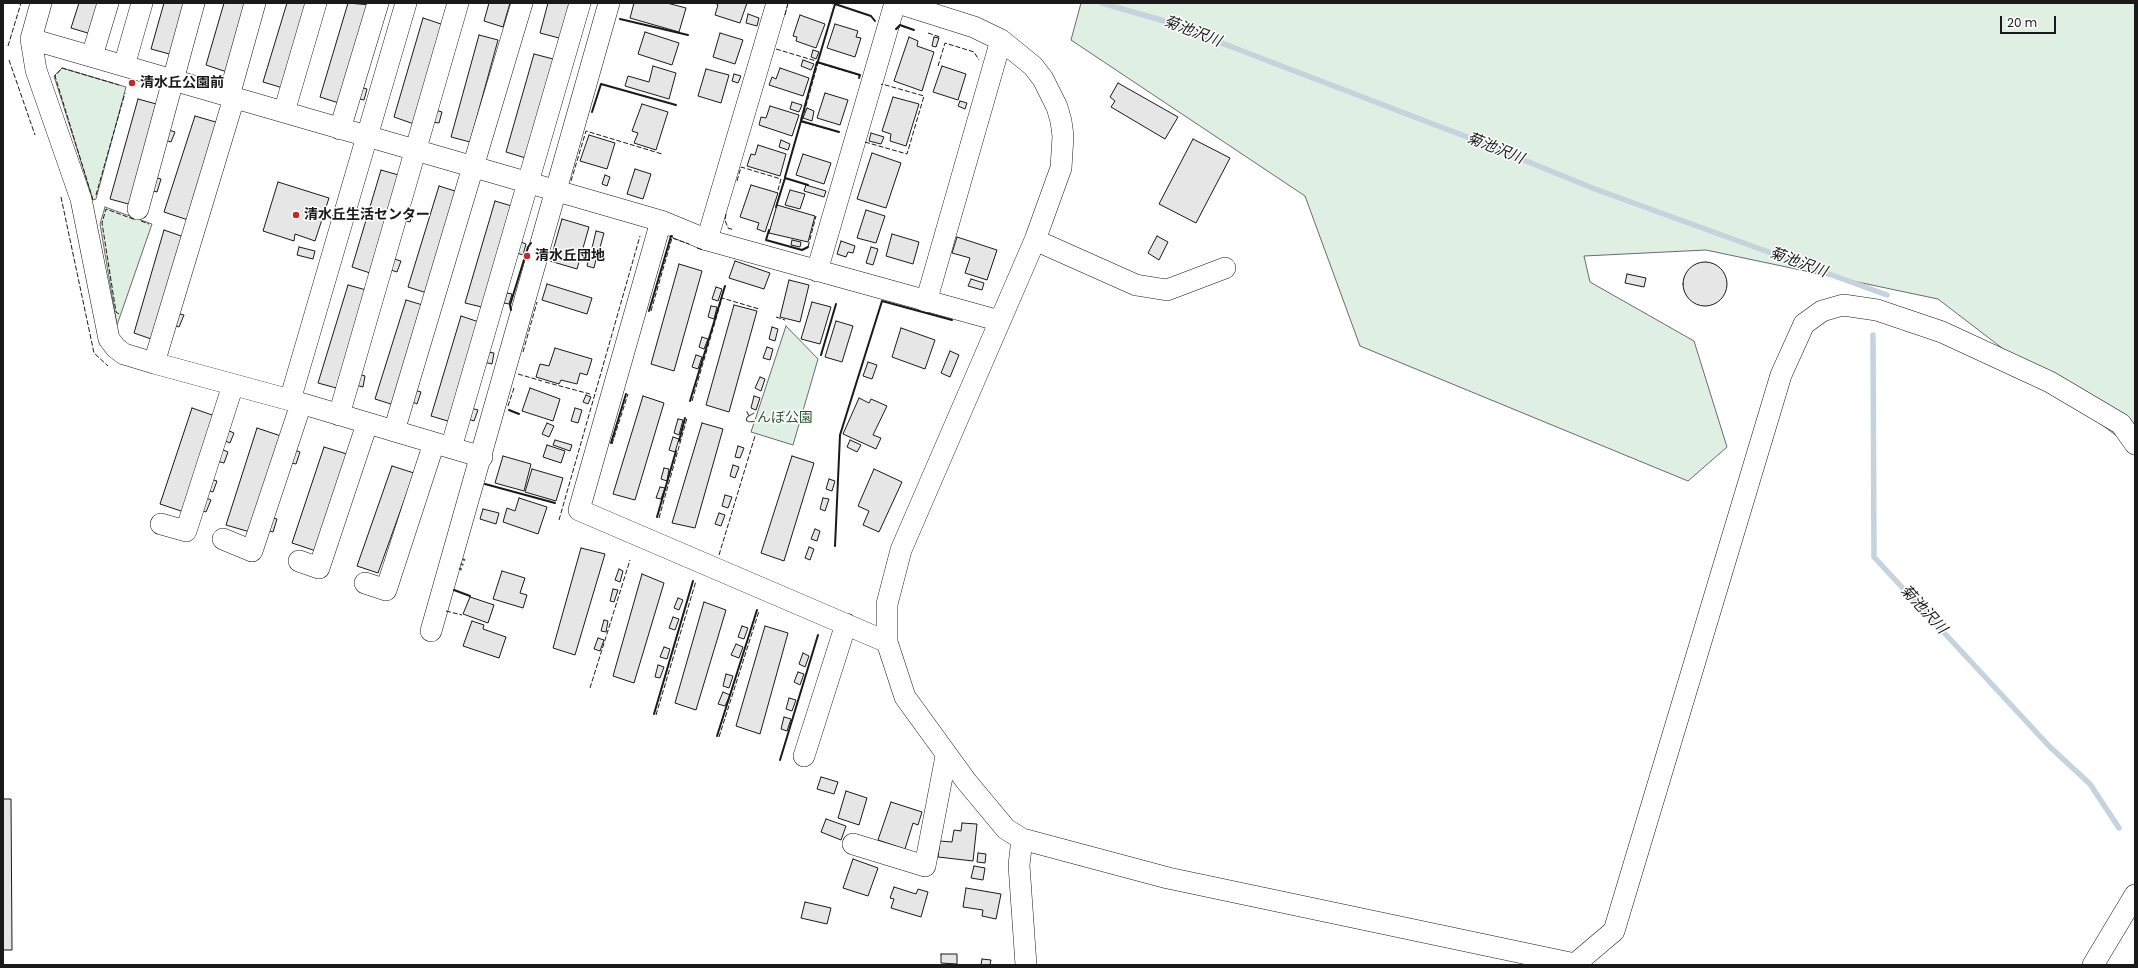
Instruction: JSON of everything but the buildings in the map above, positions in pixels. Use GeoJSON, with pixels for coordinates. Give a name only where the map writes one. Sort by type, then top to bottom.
{"type":"FeatureCollection","features":[{"type":"Feature","properties":{"kind":"street"},"geometry":{"type":"LineString","coordinates":[[41,3],[31,39],[36,70],[80,198],[110,339],[116,348],[124,354],[154,363],[296,402],[482,457]]}},
{"type":"Feature","properties":{"kind":"street"},"geometry":{"type":"LineString","coordinates":[[92,56],[108,3]]}},
{"type":"Feature","properties":{"kind":"street"},"geometry":{"type":"LineString","coordinates":[[124,66],[142,3]]}},
{"type":"Feature","properties":{"kind":"street"},"geometry":{"type":"LineString","coordinates":[[138,209],[172,79],[194,3]]}},
{"type":"Feature","properties":{"kind":"street"},"geometry":{"type":"LineString","coordinates":[[154,363],[231,97],[255,3]]}},
{"type":"Feature","properties":{"kind":"street"},"geometry":{"type":"LineString","coordinates":[[284,112],[316,3]]}},
{"type":"Feature","properties":{"kind":"street"},"geometry":{"type":"LineString","coordinates":[[340,129],[378,3]]}},
{"type":"Feature","properties":{"kind":"street"},"geometry":{"type":"LineString","coordinates":[[223,539],[252,550],[296,402],[367,137],[406,3]]}},
{"type":"Feature","properties":{"kind":"street"},"geometry":{"type":"LineString","coordinates":[[339,415],[458,3]]}},
{"type":"Feature","properties":{"kind":"street"},"geometry":{"type":"LineString","coordinates":[[394,431],[522,3]]}},
{"type":"Feature","properties":{"kind":"street"},"geometry":{"type":"LineString","coordinates":[[365,583],[386,590],[442,446],[528,182],[580,3]]}},
{"type":"Feature","properties":{"kind":"street"},"geometry":{"type":"LineString","coordinates":[[431,631],[482,457],[609,3]]}},
{"type":"Feature","properties":{"kind":"street"},"geometry":{"type":"LineString","coordinates":[[707,240],[777,3]]}},
{"type":"Feature","properties":{"kind":"street"},"geometry":{"type":"LineString","coordinates":[[817,271],[896,3],[974,27],[1001,40],[1019,53],[1039,75],[1058,107],[1063,136],[1061,168],[1035,240],[901,550],[887,604],[888,642],[906,697],[946,756],[1006,829],[1022,839],[1168,878],[1575,964],[1614,931],[1781,375],[1804,324],[1822,311],[1843,305],[1877,310],[1942,332],[2050,382],[2121,424],[2135,444]]}},
{"type":"Feature","properties":{"kind":"street"},"geometry":{"type":"LineString","coordinates":[[31,39],[473,168],[528,182],[661,221],[707,240],[926,302],[1000,321]]}},
{"type":"Feature","properties":{"kind":"street"},"geometry":{"type":"LineString","coordinates":[[926,302],[1001,40]]}},
{"type":"Feature","properties":{"kind":"street"},"geometry":{"type":"LineString","coordinates":[[661,221],[579,510],[888,642]]}},
{"type":"Feature","properties":{"kind":"street"},"geometry":{"type":"LineString","coordinates":[[1035,240],[1136,285],[1167,290],[1225,268]]}},
{"type":"Feature","properties":{"kind":"street"},"geometry":{"type":"LineString","coordinates":[[161,524],[186,531],[233,385]]}},
{"type":"Feature","properties":{"kind":"street"},"geometry":{"type":"LineString","coordinates":[[299,560],[319,568],[367,424]]}},
{"type":"Feature","properties":{"kind":"street"},"geometry":{"type":"LineString","coordinates":[[804,756],[846,624]]}},
{"type":"Feature","properties":{"kind":"street"},"geometry":{"type":"LineString","coordinates":[[853,844],[925,866],[946,756]]}},
{"type":"Feature","properties":{"kind":"street"},"geometry":{"type":"LineString","coordinates":[[1022,839],[1019,865],[1026,965]]}},
{"type":"Feature","properties":{"kind":"street"},"geometry":{"type":"LineString","coordinates":[[2093,965],[2135,895]]}},
{"type":"Feature","properties":{"kind":"green space"},"geometry":{"type":"Polygon","coordinates":[[[1081,3],[2135,3],[2135,450],[1938,299],[1706,250],[1584,256],[1590,282],[1694,341],[1727,447],[1688,481],[1360,346],[1305,196],[1071,40],[1081,3]]]}},
{"type":"Feature","properties":{"kind":"green space"},"geometry":{"type":"Polygon","coordinates":[[[62,68],[126,87],[96,199],[93,200],[54,76],[62,68]]]}},
{"type":"Feature","properties":{"kind":"green space"},"geometry":{"type":"Polygon","coordinates":[[[105,207],[152,224],[117,325],[100,224],[105,207]]]}},
{"type":"Feature","properties":{"kind":"green space","name":"とんぼ公園"},"geometry":{"type":"Polygon","coordinates":[[[786,326],[818,359],[793,445],[751,432],[786,326]]]}},
{"type":"Feature","properties":{"kind":"waterway","name":"菊池沢川"},"geometry":{"type":"LineString","coordinates":[[1102,3],[1164,21],[1467,137],[1595,189],[1887,295]]}},
{"type":"Feature","properties":{"kind":"waterway","name":"菊池沢川"},"geometry":{"type":"LineString","coordinates":[[1873,335],[1874,557],[2050,747],[2090,784],[2119,828]]}},
{"type":"Feature","properties":{"kind":"hedge"},"geometry":{"type":"LineString","coordinates":[[460,570],[465,556]]}},
{"type":"Feature","properties":{"kind":"fence"},"geometry":{"type":"LineString","coordinates":[[8,46],[21,3]]}},
{"type":"Feature","properties":{"kind":"fence"},"geometry":{"type":"LineString","coordinates":[[785,15],[788,3]]}},
{"type":"Feature","properties":{"kind":"fence"},"geometry":{"type":"LineString","coordinates":[[896,30],[901,26],[914,30]]}},
{"type":"Feature","properties":{"kind":"fence"},"geometry":{"type":"LineString","coordinates":[[928,33],[940,37]]}},
{"type":"Feature","properties":{"kind":"fence"},"geometry":{"type":"LineString","coordinates":[[938,66],[945,43],[974,52],[979,60]]}},
{"type":"Feature","properties":{"kind":"fence"},"geometry":{"type":"LineString","coordinates":[[776,49],[816,61]]}},
{"type":"Feature","properties":{"kind":"fence"},"geometry":{"type":"LineString","coordinates":[[9,60],[35,135]]}},
{"type":"Feature","properties":{"kind":"fence"},"geometry":{"type":"LineString","coordinates":[[802,120],[818,63],[859,75],[859,78]]}},
{"type":"Feature","properties":{"kind":"fence"},"geometry":{"type":"LineString","coordinates":[[93,200],[55,76],[62,68],[119,85]]}},
{"type":"Feature","properties":{"kind":"fence"},"geometry":{"type":"LineString","coordinates":[[865,142],[907,154],[924,96],[882,84],[881,85]]}},
{"type":"Feature","properties":{"kind":"fence"},"geometry":{"type":"LineString","coordinates":[[96,195],[125,93]]}},
{"type":"Feature","properties":{"kind":"fence"},"geometry":{"type":"LineString","coordinates":[[802,122],[839,132]]}},
{"type":"Feature","properties":{"kind":"fence"},"geometry":{"type":"LineString","coordinates":[[571,181],[586,131],[662,154]]}},
{"type":"Feature","properties":{"kind":"fence"},"geometry":{"type":"LineString","coordinates":[[737,181],[741,167],[781,179],[778,190]]}},
{"type":"Feature","properties":{"kind":"fence"},"geometry":{"type":"LineString","coordinates":[[61,197],[94,353],[108,366]]}},
{"type":"Feature","properties":{"kind":"fence"},"geometry":{"type":"LineString","coordinates":[[119,314],[116,312],[102,223],[106,209],[136,220]]}},
{"type":"Feature","properties":{"kind":"fence"},"geometry":{"type":"LineString","coordinates":[[726,214],[725,220],[728,228],[734,230]]}},
{"type":"Feature","properties":{"kind":"fence"},"geometry":{"type":"LineString","coordinates":[[802,250],[808,247],[816,216]]}},
{"type":"Feature","properties":{"kind":"fence"},"geometry":{"type":"LineString","coordinates":[[141,221],[149,224]]}},
{"type":"Feature","properties":{"kind":"fence"},"geometry":{"type":"LineString","coordinates":[[559,520],[640,236]]}},
{"type":"Feature","properties":{"kind":"fence"},"geometry":{"type":"LineString","coordinates":[[651,311],[672,238],[689,244]]}},
{"type":"Feature","properties":{"kind":"fence"},"geometry":{"type":"LineString","coordinates":[[697,248],[703,250]]}},
{"type":"Feature","properties":{"kind":"fence"},"geometry":{"type":"LineString","coordinates":[[692,401],[722,298],[759,309]]}},
{"type":"Feature","properties":{"kind":"fence"},"geometry":{"type":"LineString","coordinates":[[523,352],[537,302]]}},
{"type":"Feature","properties":{"kind":"fence"},"geometry":{"type":"LineString","coordinates":[[776,317],[785,320]]}},
{"type":"Feature","properties":{"kind":"fence"},"geometry":{"type":"LineString","coordinates":[[518,374],[542,381]]}},
{"type":"Feature","properties":{"kind":"fence"},"geometry":{"type":"LineString","coordinates":[[545,382],[590,394]]}},
{"type":"Feature","properties":{"kind":"fence"},"geometry":{"type":"LineString","coordinates":[[508,406],[514,388]]}},
{"type":"Feature","properties":{"kind":"fence"},"geometry":{"type":"LineString","coordinates":[[612,444],[628,394]]}},
{"type":"Feature","properties":{"kind":"fence"},"geometry":{"type":"LineString","coordinates":[[659,518],[687,418]]}},
{"type":"Feature","properties":{"kind":"fence"},"geometry":{"type":"LineString","coordinates":[[719,555],[755,436]]}},
{"type":"Feature","properties":{"kind":"fence"},"geometry":{"type":"LineString","coordinates":[[590,688],[630,560]]}},
{"type":"Feature","properties":{"kind":"fence"},"geometry":{"type":"LineString","coordinates":[[656,715],[696,581]]}},
{"type":"Feature","properties":{"kind":"fence"},"geometry":{"type":"LineString","coordinates":[[446,611],[462,615]]}},
{"type":"Feature","properties":{"kind":"fence"},"geometry":{"type":"LineString","coordinates":[[719,737],[759,611]]}},
{"type":"Feature","properties":{"kind":"wall"},"geometry":{"type":"LineString","coordinates":[[818,61],[835,4],[871,16],[875,21]]}},
{"type":"Feature","properties":{"kind":"wall"},"geometry":{"type":"LineString","coordinates":[[620,19],[688,35]]}},
{"type":"Feature","properties":{"kind":"wall"},"geometry":{"type":"LineString","coordinates":[[896,29],[900,25],[914,30]]}},
{"type":"Feature","properties":{"kind":"wall"},"geometry":{"type":"LineString","coordinates":[[801,120],[817,62],[860,75],[859,78]]}},
{"type":"Feature","properties":{"kind":"wall"},"geometry":{"type":"LineString","coordinates":[[592,112],[601,84],[676,105]]}},
{"type":"Feature","properties":{"kind":"wall"},"geometry":{"type":"LineString","coordinates":[[785,177],[801,121],[839,132]]}},
{"type":"Feature","properties":{"kind":"wall"},"geometry":{"type":"LineString","coordinates":[[776,207],[785,178],[808,185]]}},
{"type":"Feature","properties":{"kind":"wall"},"geometry":{"type":"LineString","coordinates":[[769,230],[766,240],[802,250],[808,247]]}},
{"type":"Feature","properties":{"kind":"wall"},"geometry":{"type":"LineString","coordinates":[[649,311],[672,236]]}},
{"type":"Feature","properties":{"kind":"wall"},"geometry":{"type":"LineString","coordinates":[[511,310],[510,305],[528,247],[531,243]]}},
{"type":"Feature","properties":{"kind":"wall"},"geometry":{"type":"LineString","coordinates":[[690,401],[725,286]]}},
{"type":"Feature","properties":{"kind":"wall"},"geometry":{"type":"LineString","coordinates":[[835,546],[840,435],[882,301],[952,320]]}},
{"type":"Feature","properties":{"kind":"wall"},"geometry":{"type":"LineString","coordinates":[[821,355],[836,304]]}},
{"type":"Feature","properties":{"kind":"wall"},"geometry":{"type":"LineString","coordinates":[[611,443],[626,394]]}},
{"type":"Feature","properties":{"kind":"wall"},"geometry":{"type":"LineString","coordinates":[[509,410],[519,414]]}},
{"type":"Feature","properties":{"kind":"wall"},"geometry":{"type":"LineString","coordinates":[[679,441],[685,418]]}},
{"type":"Feature","properties":{"kind":"wall"},"geometry":{"type":"LineString","coordinates":[[657,517],[676,451]]}},
{"type":"Feature","properties":{"kind":"wall"},"geometry":{"type":"LineString","coordinates":[[485,484],[555,503]]}},
{"type":"Feature","properties":{"kind":"wall"},"geometry":{"type":"LineString","coordinates":[[654,714],[693,581]]}},
{"type":"Feature","properties":{"kind":"wall"},"geometry":{"type":"LineString","coordinates":[[454,590],[470,596]]}},
{"type":"Feature","properties":{"kind":"wall"},"geometry":{"type":"LineString","coordinates":[[717,736],[757,610]]}},
{"type":"Feature","properties":{"kind":"wall"},"geometry":{"type":"LineString","coordinates":[[780,760],[818,635]]}},
{"type":"Feature","properties":{"kind":"place","name":"清水丘公園前"},"geometry":{"type":"Point","coordinates":[132,83]}},
{"type":"Feature","properties":{"kind":"place","name":"清水丘生活センター"},"geometry":{"type":"Point","coordinates":[296,215]}},
{"type":"Feature","properties":{"kind":"place","name":"清水丘団地"},"geometry":{"type":"Point","coordinates":[527,256]}}]}
